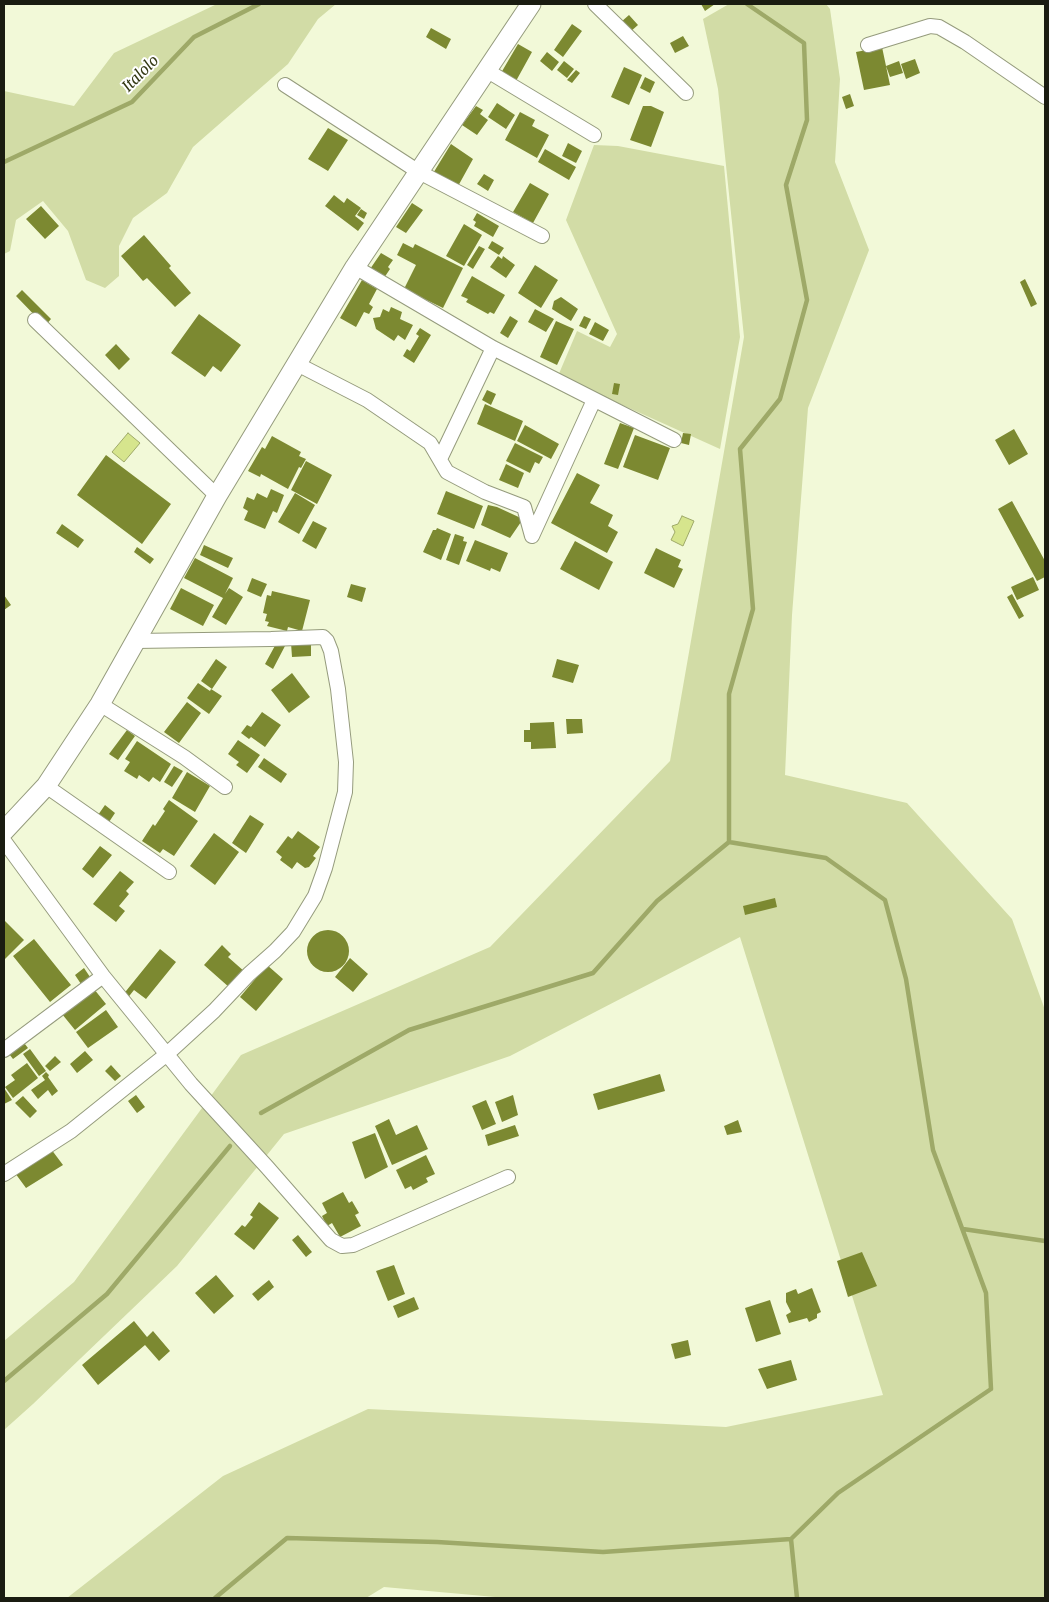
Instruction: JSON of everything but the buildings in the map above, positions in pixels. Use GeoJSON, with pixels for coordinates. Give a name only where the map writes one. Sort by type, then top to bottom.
{"type":"FeatureCollection","features":[{"type":"Feature","properties":{"kind":"street"},"geometry":{"type":"LineString","coordinates":[[4,831],[46,786],[100,704],[217,496],[355,267],[531,4]]}},
{"type":"Feature","properties":{"kind":"street"},"geometry":{"type":"LineString","coordinates":[[595,4],[686,93]]}},
{"type":"Feature","properties":{"kind":"street"},"geometry":{"type":"LineString","coordinates":[[868,45],[930,26],[939,27],[965,42],[1045,97]]}},
{"type":"Feature","properties":{"kind":"street"},"geometry":{"type":"LineString","coordinates":[[486,70],[594,135]]}},
{"type":"Feature","properties":{"kind":"street"},"geometry":{"type":"LineString","coordinates":[[285,85],[419,172],[542,236]]}},
{"type":"Feature","properties":{"kind":"street"},"geometry":{"type":"LineString","coordinates":[[355,267],[493,348],[674,440]]}},
{"type":"Feature","properties":{"kind":"street"},"geometry":{"type":"LineString","coordinates":[[35,320],[217,496]]}},
{"type":"Feature","properties":{"kind":"street"},"geometry":{"type":"LineString","coordinates":[[440,459],[493,348]]}},
{"type":"Feature","properties":{"kind":"street"},"geometry":{"type":"LineString","coordinates":[[297,364],[367,400],[430,444],[447,472],[485,492],[524,508],[532,536],[594,400]]}},
{"type":"Feature","properties":{"kind":"street"},"geometry":{"type":"LineString","coordinates":[[4,1174],[71,1130],[167,1054],[214,1011],[293,932],[315,896],[325,868],[345,792],[346,762],[338,689],[330,651],[327,641],[323,637],[271,640],[135,640]]}},
{"type":"Feature","properties":{"kind":"street"},"geometry":{"type":"LineString","coordinates":[[100,704],[184,757],[225,787]]}},
{"type":"Feature","properties":{"kind":"street"},"geometry":{"type":"LineString","coordinates":[[46,786],[170,872]]}},
{"type":"Feature","properties":{"kind":"street"},"geometry":{"type":"LineString","coordinates":[[4,841],[103,976],[191,1084],[331,1240],[342,1246],[354,1245],[508,1176]]}},
{"type":"Feature","properties":{"kind":"street"},"geometry":{"type":"LineString","coordinates":[[4,1050],[103,976]]}},
{"type":"Feature","properties":{"kind":"shaded area"},"geometry":{"type":"Polygon","coordinates":[[[217,4],[336,4],[318,19],[288,64],[193,147],[167,193],[133,218],[119,246],[119,276],[105,288],[86,280],[68,231],[43,201],[16,220],[10,251],[4,254],[4,91],[74,106],[114,53],[217,4]]]}},
{"type":"Feature","properties":{"kind":"shaded area"},"geometry":{"type":"Polygon","coordinates":[[[729,4],[826,4],[830,9],[840,79],[835,162],[869,250],[808,408],[792,615],[785,775],[907,803],[1012,919],[1045,1010],[1045,1598],[506,1598],[384,1587],[366,1598],[67,1598],[223,1476],[368,1409],[726,1427],[883,1395],[740,937],[510,1056],[284,1134],[177,1266],[4,1430],[4,1341],[74,1282],[241,1055],[490,947],[670,761],[744,337],[718,89],[703,19],[729,4]]]}},
{"type":"Feature","properties":{"kind":"shaded area"},"geometry":{"type":"Polygon","coordinates":[[[594,145],[618,146],[724,166],[740,337],[720,449],[558,376],[577,331],[610,347],[617,334],[566,220],[594,145]]]}},
{"type":"Feature","properties":{"kind":"shaded area"},"geometry":{"type":"Polygon","coordinates":[[[128,433],[140,443],[124,462],[112,452],[128,433]]]}},
{"type":"Feature","properties":{"kind":"shaded area"},"geometry":{"type":"Polygon","coordinates":[[[682,516],[694,521],[683,546],[671,540],[675,532],[672,526],[678,524],[682,516]]]}},
{"type":"Feature","properties":{"kind":"waterway","name":"Italolo"},"geometry":{"type":"LineString","coordinates":[[4,162],[132,102],[194,37],[259,4]]}},
{"type":"Feature","properties":{"kind":"waterway"},"geometry":{"type":"LineString","coordinates":[[747,4],[804,43],[807,120],[786,185],[807,300],[780,399],[740,449],[753,609],[729,694],[729,842],[826,858],[885,900],[906,979],[933,1150],[986,1293],[991,1389],[838,1493],[791,1539],[797,1598]]}},
{"type":"Feature","properties":{"kind":"waterway"},"geometry":{"type":"LineString","coordinates":[[261,1113],[409,1030],[593,973],[657,901],[729,842]]}},
{"type":"Feature","properties":{"kind":"waterway"},"geometry":{"type":"LineString","coordinates":[[4,1381],[107,1294],[230,1146]]}},
{"type":"Feature","properties":{"kind":"waterway"},"geometry":{"type":"LineString","coordinates":[[963,1229],[1045,1241]]}},
{"type":"Feature","properties":{"kind":"waterway"},"geometry":{"type":"LineString","coordinates":[[215,1598],[287,1538],[437,1542],[603,1552],[791,1539]]}}]}
